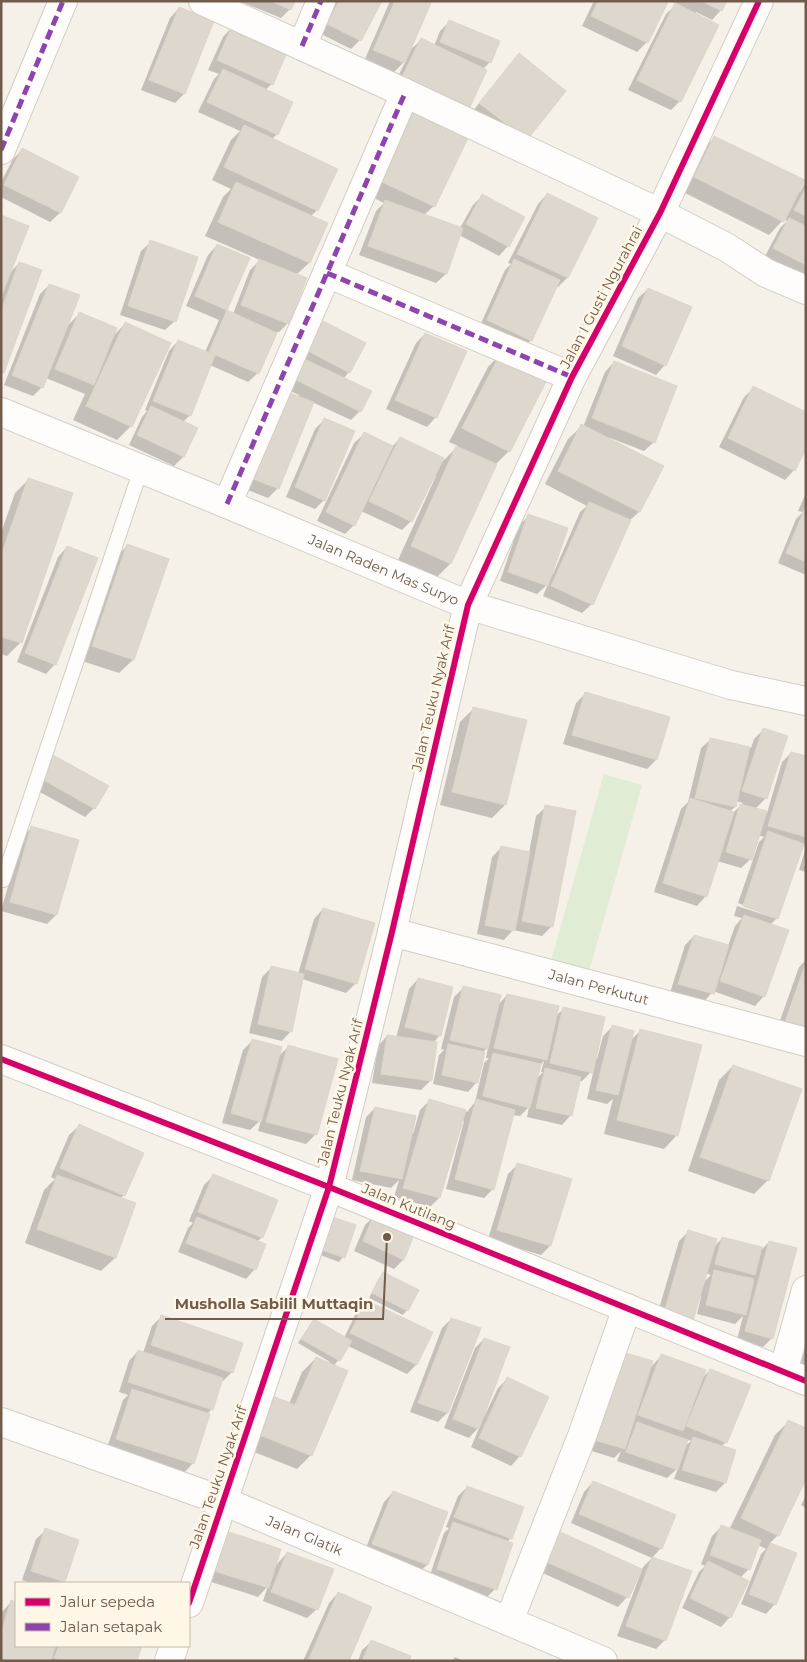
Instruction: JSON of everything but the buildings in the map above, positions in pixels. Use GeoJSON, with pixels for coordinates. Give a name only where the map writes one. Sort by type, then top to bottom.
{"type":"FeatureCollection","features":[{"type":"Feature","properties":{"kind":"street"},"geometry":{"type":"LineString","coordinates":[[1,150],[63,1]]}},
{"type":"Feature","properties":{"kind":"street"},"geometry":{"type":"LineString","coordinates":[[204,1],[660,213],[726,247],[766,273],[806,290]]}},
{"type":"Feature","properties":{"kind":"street"},"geometry":{"type":"LineString","coordinates":[[302,46],[321,1]]}},
{"type":"Feature","properties":{"kind":"street","name":"Jalan I Gusti Ngurahrai"},"geometry":{"type":"LineString","coordinates":[[468,605],[572,377],[660,213],[758,1]]}},
{"type":"Feature","properties":{"kind":"street"},"geometry":{"type":"LineString","coordinates":[[227,504],[405,93]]}},
{"type":"Feature","properties":{"kind":"street"},"geometry":{"type":"LineString","coordinates":[[327,273],[572,377]]}},
{"type":"Feature","properties":{"kind":"street","name":"Jalan Raden Mas Suryo"},"geometry":{"type":"LineString","coordinates":[[1,412],[468,605],[731,685],[806,701]]}},
{"type":"Feature","properties":{"kind":"street","name":"Jalan Teuku Nyak Arif"},"geometry":{"type":"LineString","coordinates":[[190,1599],[329,1187],[392,932],[468,605]]}},
{"type":"Feature","properties":{"kind":"street","name":"Jalan Perkutut"},"geometry":{"type":"LineString","coordinates":[[392,932],[806,1042]]}},
{"type":"Feature","properties":{"kind":"street","name":"Jalan Kutilang"},"geometry":{"type":"LineString","coordinates":[[1,1059],[329,1187],[794,1376]]}},
{"type":"Feature","properties":{"kind":"street"},"geometry":{"type":"LineString","coordinates":[[794,1376],[806,1290]]}},
{"type":"Feature","properties":{"kind":"street"},"geometry":{"type":"LineString","coordinates":[[509,1621],[582,1436],[627,1308]]}},
{"type":"Feature","properties":{"kind":"street","name":"Jalan Glatik"},"geometry":{"type":"LineString","coordinates":[[1,1422],[223,1501],[603,1661]]}},
{"type":"Feature","properties":{"kind":"street"},"geometry":{"type":"LineString","coordinates":[[169,1661],[174,1647]]}},
{"type":"Feature","properties":{"kind":"lane"},"geometry":{"type":"LineString","coordinates":[[2,880],[141,469]]}},
{"type":"Feature","properties":{"kind":"green space"},"geometry":{"type":"Polygon","coordinates":[[[604,774],[642,785],[588,975],[550,964],[604,774]]]}},
{"type":"Feature","properties":{"kind":"marked path"},"geometry":{"type":"LineString","coordinates":[[1,150],[63,1]]}},
{"type":"Feature","properties":{"kind":"marked path"},"geometry":{"type":"LineString","coordinates":[[302,46],[321,1]]}},
{"type":"Feature","properties":{"kind":"marked path"},"geometry":{"type":"LineString","coordinates":[[227,504],[405,93]]}},
{"type":"Feature","properties":{"kind":"marked path"},"geometry":{"type":"LineString","coordinates":[[327,273],[572,377]]}},
{"type":"Feature","properties":{"kind":"cycle path"},"geometry":{"type":"LineString","coordinates":[[190,1600],[329,1187],[392,932],[468,605],[572,377],[660,213],[759,1]]}},
{"type":"Feature","properties":{"kind":"cycle path"},"geometry":{"type":"LineString","coordinates":[[1,1059],[329,1187],[806,1381]]}},
{"type":"Feature","properties":{"kind":"place","name":"Musholla Sabilil Muttaqin"},"geometry":{"type":"Point","coordinates":[387,1237]}}]}
